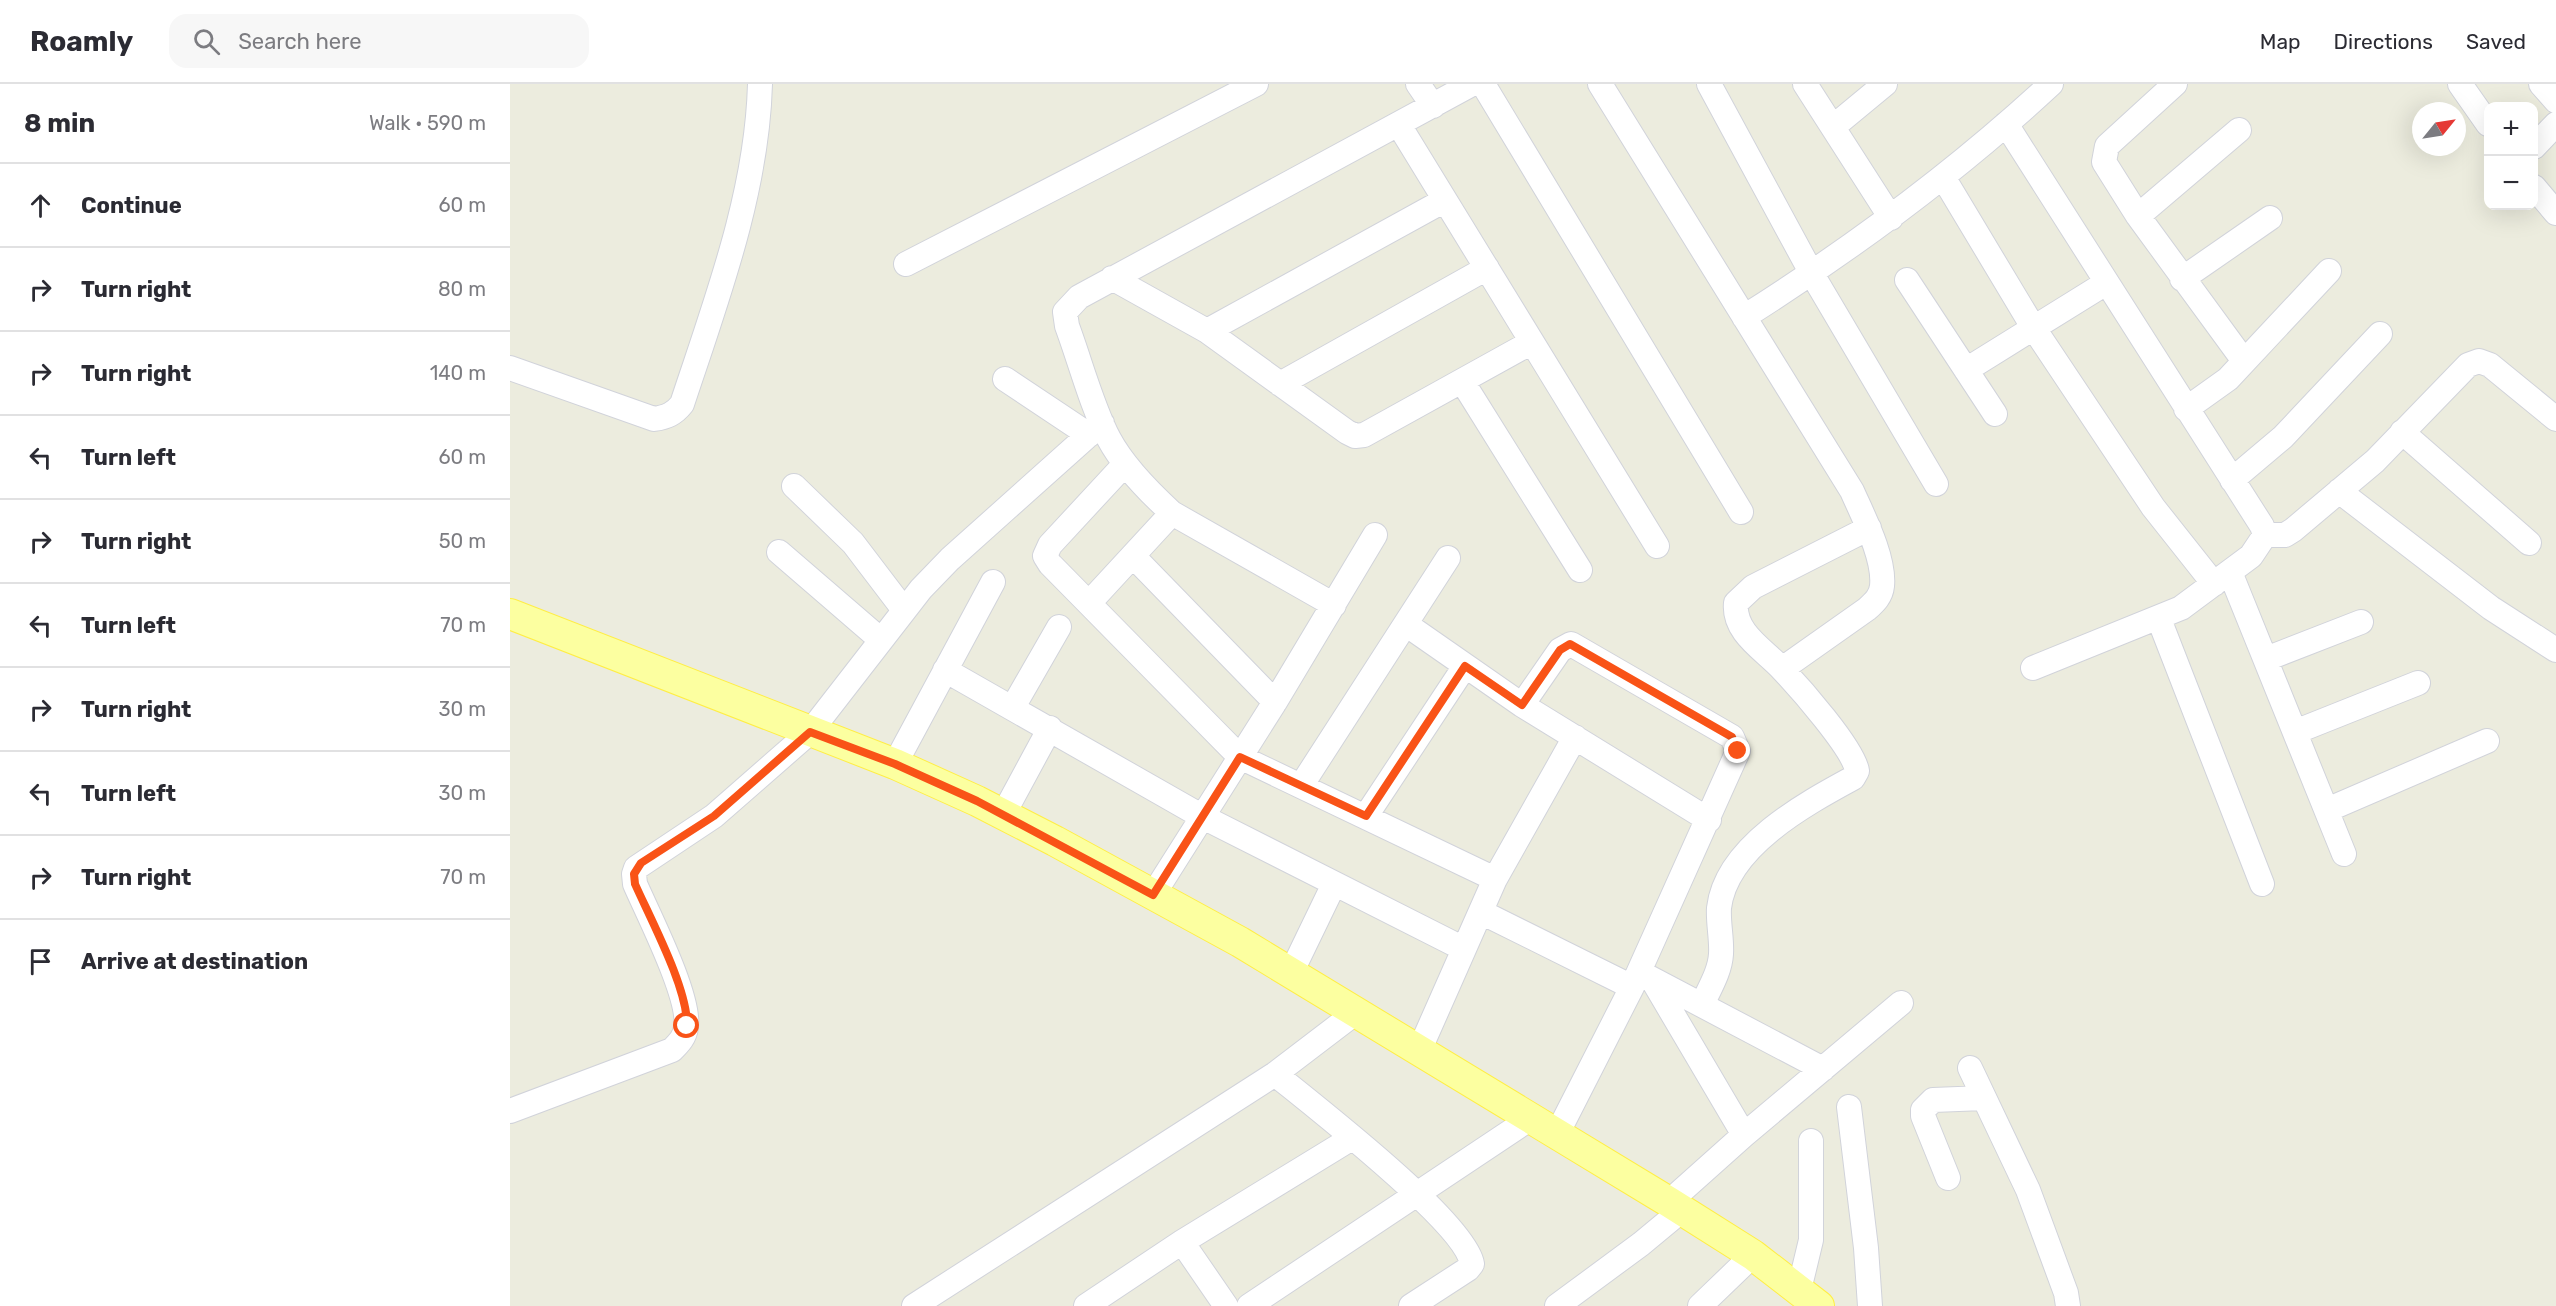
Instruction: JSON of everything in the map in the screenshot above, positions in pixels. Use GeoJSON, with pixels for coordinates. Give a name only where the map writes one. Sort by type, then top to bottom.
{"type":"FeatureCollection","features":[{"type":"Feature","properties":{"kind":"main road"},"geometry":{"type":"LineString","coordinates":[[510,614],[895,764],[1003,815],[1153,895],[1291,973],[1676,1206],[1754,1255],[1809,1298]]}},
{"type":"Feature","properties":{"kind":"street"},"geometry":{"type":"LineString","coordinates":[[510,368],[654,418],[666,417],[675,412],[682,404],[717,298],[746,192],[759,108],[760,84]]}},
{"type":"Feature","properties":{"kind":"street"},"geometry":{"type":"LineString","coordinates":[[906,264],[1256,84]]}},
{"type":"Feature","properties":{"kind":"street"},"geometry":{"type":"LineString","coordinates":[[1418,84],[1433,106]]}},
{"type":"Feature","properties":{"kind":"street"},"geometry":{"type":"LineString","coordinates":[[1096,429],[1091,392],[1067,326],[1065,312],[1071,304],[1112,278],[1472,84]]}},
{"type":"Feature","properties":{"kind":"street"},"geometry":{"type":"LineString","coordinates":[[1483,84],[1741,512]]}},
{"type":"Feature","properties":{"kind":"street"},"geometry":{"type":"LineString","coordinates":[[1600,84],[1852,491],[1869,528],[1880,565],[1882,585],[1878,598],[1867,609],[1782,669]]}},
{"type":"Feature","properties":{"kind":"street"},"geometry":{"type":"LineString","coordinates":[[1709,84],[1812,274],[1936,484]]}},
{"type":"Feature","properties":{"kind":"street"},"geometry":{"type":"LineString","coordinates":[[1805,84],[1891,218]]}},
{"type":"Feature","properties":{"kind":"street"},"geometry":{"type":"LineString","coordinates":[[1833,127],[1885,84]]}},
{"type":"Feature","properties":{"kind":"street"},"geometry":{"type":"LineString","coordinates":[[1744,318],[1812,274],[1891,218],[2006,124],[2050,84]]}},
{"type":"Feature","properties":{"kind":"street"},"geometry":{"type":"LineString","coordinates":[[2175,84],[2107,146],[2104,162],[2182,279],[2244,361]]}},
{"type":"Feature","properties":{"kind":"street"},"geometry":{"type":"LineString","coordinates":[[2460,84],[2484,118]]}},
{"type":"Feature","properties":{"kind":"street"},"geometry":{"type":"LineString","coordinates":[[2541,84],[2556,101]]}},
{"type":"Feature","properties":{"kind":"street"},"geometry":{"type":"LineString","coordinates":[[1399,124],[1657,546]]}},
{"type":"Feature","properties":{"kind":"street"},"geometry":{"type":"LineString","coordinates":[[2006,124],[2232,480],[2262,542]]}},
{"type":"Feature","properties":{"kind":"street"},"geometry":{"type":"LineString","coordinates":[[2538,143],[2556,124]]}},
{"type":"Feature","properties":{"kind":"street"},"geometry":{"type":"LineString","coordinates":[[2138,216],[2239,130]]}},
{"type":"Feature","properties":{"kind":"street"},"geometry":{"type":"LineString","coordinates":[[1943,177],[2033,327],[2153,507],[2222,578],[2266,660],[2344,854]]}},
{"type":"Feature","properties":{"kind":"street"},"geometry":{"type":"LineString","coordinates":[[2538,192],[2556,213]]}},
{"type":"Feature","properties":{"kind":"street"},"geometry":{"type":"LineString","coordinates":[[1207,331],[1445,200]]}},
{"type":"Feature","properties":{"kind":"street"},"geometry":{"type":"LineString","coordinates":[[2182,279],[2270,218]]}},
{"type":"Feature","properties":{"kind":"street"},"geometry":{"type":"LineString","coordinates":[[1280,384],[1487,268]]}},
{"type":"Feature","properties":{"kind":"street"},"geometry":{"type":"LineString","coordinates":[[2186,410],[2214,391],[2329,271]]}},
{"type":"Feature","properties":{"kind":"street"},"geometry":{"type":"LineString","coordinates":[[1112,278],[1207,331],[1355,436],[1364,435],[1532,342]]}},
{"type":"Feature","properties":{"kind":"street"},"geometry":{"type":"LineString","coordinates":[[1907,280],[1995,414]]}},
{"type":"Feature","properties":{"kind":"street"},"geometry":{"type":"LineString","coordinates":[[1966,370],[2106,283]]}},
{"type":"Feature","properties":{"kind":"street"},"geometry":{"type":"LineString","coordinates":[[2232,480],[2283,437],[2380,334]]}},
{"type":"Feature","properties":{"kind":"street"},"geometry":{"type":"LineString","coordinates":[[2033,668],[2159,619],[2181,608],[2222,578],[2262,542],[2293,530],[2375,461],[2468,365],[2479,361],[2490,365],[2556,419]]}},
{"type":"Feature","properties":{"kind":"street"},"geometry":{"type":"LineString","coordinates":[[1005,379],[1096,429],[1125,464],[1172,513],[1334,605]]}},
{"type":"Feature","properties":{"kind":"street"},"geometry":{"type":"LineString","coordinates":[[1462,381],[1580,570]]}},
{"type":"Feature","properties":{"kind":"street"},"geometry":{"type":"LineString","coordinates":[[510,1111],[672,1050],[680,1043],[687,1026],[687,1014],[680,991],[635,884],[634,874],[641,863],[714,816],[810,732],[904,610],[950,559],[1096,429]]}},
{"type":"Feature","properties":{"kind":"street"},"geometry":{"type":"LineString","coordinates":[[2402,432],[2529,543]]}},
{"type":"Feature","properties":{"kind":"street"},"geometry":{"type":"LineString","coordinates":[[1125,464],[1046,550],[1045,556],[1050,564],[1240,757],[1496,879]]}},
{"type":"Feature","properties":{"kind":"street"},"geometry":{"type":"LineString","coordinates":[[794,486],[853,543],[904,610]]}},
{"type":"Feature","properties":{"kind":"street"},"geometry":{"type":"LineString","coordinates":[[2339,491],[2491,609],[2556,650]]}},
{"type":"Feature","properties":{"kind":"street"},"geometry":{"type":"LineString","coordinates":[[1089,603],[1172,513]]}},
{"type":"Feature","properties":{"kind":"street"},"geometry":{"type":"LineString","coordinates":[[1702,1005],[1718,970],[1721,955],[1719,909],[1724,886],[1752,848],[1800,808],[1853,778],[1857,771],[1856,763],[1782,669],[1743,631],[1735,613],[1736,603],[1753,587],[1869,528]]}},
{"type":"Feature","properties":{"kind":"street"},"geometry":{"type":"LineString","coordinates":[[1153,895],[1275,702],[1375,535]]}},
{"type":"Feature","properties":{"kind":"street"},"geometry":{"type":"LineString","coordinates":[[779,552],[881,640]]}},
{"type":"Feature","properties":{"kind":"street"},"geometry":{"type":"LineString","coordinates":[[1132,556],[1275,702]]}},
{"type":"Feature","properties":{"kind":"street"},"geometry":{"type":"LineString","coordinates":[[1301,786],[1407,625],[1448,558]]}},
{"type":"Feature","properties":{"kind":"street"},"geometry":{"type":"LineString","coordinates":[[895,764],[993,582]]}},
{"type":"Feature","properties":{"kind":"street"},"geometry":{"type":"LineString","coordinates":[[2159,619],[2262,884]]}},
{"type":"Feature","properties":{"kind":"street"},"geometry":{"type":"LineString","coordinates":[[2266,660],[2361,622]]}},
{"type":"Feature","properties":{"kind":"street"},"geometry":{"type":"LineString","coordinates":[[1407,625],[1522,705],[1709,820]]}},
{"type":"Feature","properties":{"kind":"street"},"geometry":{"type":"LineString","coordinates":[[1013,706],[1059,627]]}},
{"type":"Feature","properties":{"kind":"street"},"geometry":{"type":"LineString","coordinates":[[1522,705],[1560,650],[1570,644],[1732,737],[1736,743],[1737,758],[1641,979],[1557,1134]]}},
{"type":"Feature","properties":{"kind":"street"},"geometry":{"type":"LineString","coordinates":[[1366,816],[1465,666]]}},
{"type":"Feature","properties":{"kind":"street"},"geometry":{"type":"LineString","coordinates":[[945,670],[1013,706],[1203,817],[1464,949]]}},
{"type":"Feature","properties":{"kind":"street"},"geometry":{"type":"LineString","coordinates":[[2295,732],[2418,683]]}},
{"type":"Feature","properties":{"kind":"street"},"geometry":{"type":"LineString","coordinates":[[1003,815],[1050,728]]}},
{"type":"Feature","properties":{"kind":"street"},"geometry":{"type":"LineString","coordinates":[[1419,1051],[1496,879],[1575,737]]}},
{"type":"Feature","properties":{"kind":"street"},"geometry":{"type":"LineString","coordinates":[[2327,810],[2487,741]]}},
{"type":"Feature","properties":{"kind":"street"},"geometry":{"type":"LineString","coordinates":[[1291,973],[1335,884]]}},
{"type":"Feature","properties":{"kind":"street"},"geometry":{"type":"LineString","coordinates":[[1481,912],[1702,1005],[1823,1070]]}},
{"type":"Feature","properties":{"kind":"street"},"geometry":{"type":"LineString","coordinates":[[1641,979],[1744,1135]]}},
{"type":"Feature","properties":{"kind":"street"},"geometry":{"type":"LineString","coordinates":[[1557,1306],[1583,1298],[1744,1135],[1901,1003]]}},
{"type":"Feature","properties":{"kind":"street"},"geometry":{"type":"LineString","coordinates":[[915,1306],[1275,1074],[1355,1012]]}},
{"type":"Feature","properties":{"kind":"street"},"geometry":{"type":"LineString","coordinates":[[1970,1068],[2028,1190],[2066,1293],[2068,1306]]}},
{"type":"Feature","properties":{"kind":"street"},"geometry":{"type":"LineString","coordinates":[[1275,1074],[1417,1193],[1468,1250],[1472,1264],[1468,1269],[1411,1306]]}},
{"type":"Feature","properties":{"kind":"street"},"geometry":{"type":"LineString","coordinates":[[1948,1178],[1923,1116],[1923,1110],[1933,1100],[1984,1098]]}},
{"type":"Feature","properties":{"kind":"street"},"geometry":{"type":"LineString","coordinates":[[1849,1107],[1866,1248],[1870,1306]]}},
{"type":"Feature","properties":{"kind":"street"},"geometry":{"type":"LineString","coordinates":[[1249,1306],[1531,1119]]}},
{"type":"Feature","properties":{"kind":"street"},"geometry":{"type":"LineString","coordinates":[[1086,1306],[1182,1242],[1352,1138]]}},
{"type":"Feature","properties":{"kind":"street"},"geometry":{"type":"LineString","coordinates":[[1809,1298],[1811,1141]]}},
{"type":"Feature","properties":{"kind":"street"},"geometry":{"type":"LineString","coordinates":[[1182,1242],[1226,1306]]}},
{"type":"Feature","properties":{"kind":"street"},"geometry":{"type":"LineString","coordinates":[[1700,1306],[1754,1255]]}},
{"type":"Feature","properties":{"kind":"route"},"geometry":{"type":"LineString","coordinates":[[687,1026],[687,1014],[680,991],[635,884],[636,868],[714,816],[762,777],[810,732],[895,764],[977,801],[1153,895],[1240,757],[1366,816],[1465,666],[1522,705],[1560,650],[1570,644],[1577,646],[1732,737],[1738,751]]}}]}
